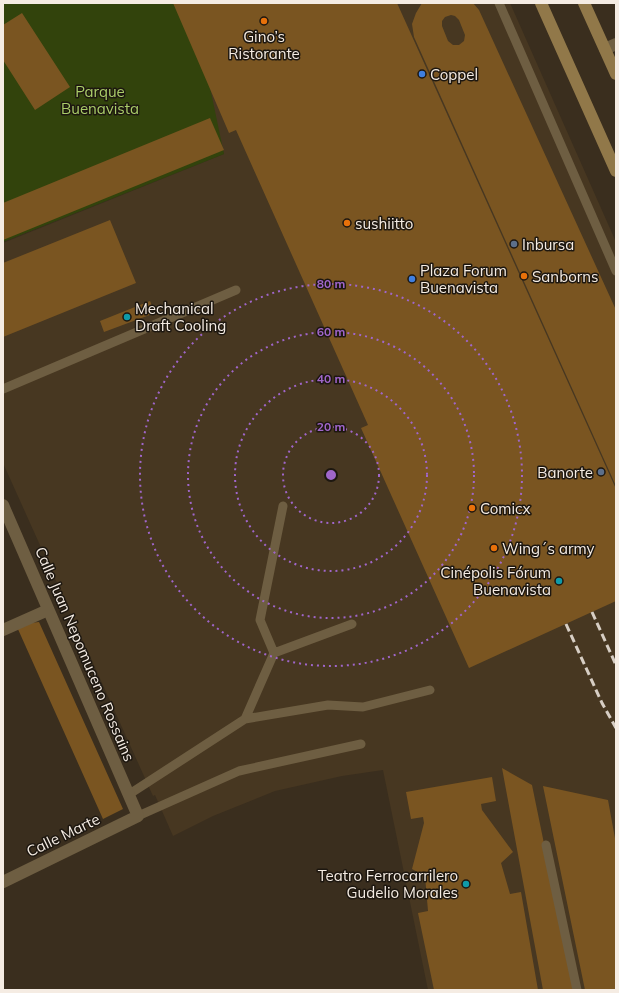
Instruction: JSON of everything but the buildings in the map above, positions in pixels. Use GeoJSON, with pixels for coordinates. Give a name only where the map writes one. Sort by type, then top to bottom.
{"type":"FeatureCollection","features":[{"type":"Feature","properties":{"kind":"main road"},"geometry":{"type":"LineString","coordinates":[[541,3],[616,171]]}},
{"type":"Feature","properties":{"kind":"main road"},"geometry":{"type":"LineString","coordinates":[[584,3],[610,47],[616,74]]}},
{"type":"Feature","properties":{"kind":"street","name":"Calle Juan Nepomuceno Rossains"},"geometry":{"type":"LineString","coordinates":[[3,505],[128,796],[138,816]]}},
{"type":"Feature","properties":{"kind":"street"},"geometry":{"type":"LineString","coordinates":[[3,630],[48,610]]}},
{"type":"Feature","properties":{"kind":"street","name":"Calle Marte"},"geometry":{"type":"LineString","coordinates":[[3,882],[138,816]]}},
{"type":"Feature","properties":{"kind":"lane"},"geometry":{"type":"LineString","coordinates":[[499,3],[616,271]]}},
{"type":"Feature","properties":{"kind":"lane"},"geometry":{"type":"LineString","coordinates":[[3,389],[236,290]]}},
{"type":"Feature","properties":{"kind":"lane"},"geometry":{"type":"LineString","coordinates":[[246,719],[274,653],[260,620],[283,506]]}},
{"type":"Feature","properties":{"kind":"lane"},"geometry":{"type":"LineString","coordinates":[[274,653],[352,624]]}},
{"type":"Feature","properties":{"kind":"lane"},"geometry":{"type":"LineString","coordinates":[[128,796],[246,719],[328,705],[363,707],[430,690]]}},
{"type":"Feature","properties":{"kind":"lane"},"geometry":{"type":"LineString","coordinates":[[138,816],[240,772],[361,744]]}},
{"type":"Feature","properties":{"kind":"lane"},"geometry":{"type":"LineString","coordinates":[[546,845],[577,990]]}},
{"type":"Feature","properties":{"kind":"shaded area"},"geometry":{"type":"Polygon","coordinates":[[[180,3],[510,3],[616,242],[616,990],[428,990],[383,770],[342,776],[275,791],[213,816],[173,836],[155,795],[153,796],[3,463],[3,243],[224,154],[180,3]]]}},
{"type":"Feature","properties":{"kind":"green space","name":"Parque Buenavista"},"geometry":{"type":"Polygon","coordinates":[[[3,3],[180,3],[203,54],[224,154],[3,242],[3,3]]]}},
{"type":"Feature","properties":{"kind":"railway"},"geometry":{"type":"LineString","coordinates":[[592,612],[616,665]]}},
{"type":"Feature","properties":{"kind":"railway"},"geometry":{"type":"LineString","coordinates":[[566,624],[602,703],[616,728]]}},
{"type":"Feature","properties":{"kind":"place","name":"Gino’s Ristorante"},"geometry":{"type":"Point","coordinates":[264,21]}},
{"type":"Feature","properties":{"kind":"place","name":"Coppel"},"geometry":{"type":"Point","coordinates":[422,74]}},
{"type":"Feature","properties":{"kind":"place","name":"sushiitto"},"geometry":{"type":"Point","coordinates":[347,223]}},
{"type":"Feature","properties":{"kind":"place","name":"Inbursa"},"geometry":{"type":"Point","coordinates":[514,244]}},
{"type":"Feature","properties":{"kind":"place","name":"Sanborns"},"geometry":{"type":"Point","coordinates":[524,276]}},
{"type":"Feature","properties":{"kind":"place","name":"Plaza Forum Buenavista"},"geometry":{"type":"Point","coordinates":[412,279]}},
{"type":"Feature","properties":{"kind":"place","name":"Mechanical Draft Cooling"},"geometry":{"type":"Point","coordinates":[127,317]}},
{"type":"Feature","properties":{"kind":"place","name":"Banorte"},"geometry":{"type":"Point","coordinates":[601,472]}},
{"type":"Feature","properties":{"kind":"place","name":"Comicx"},"geometry":{"type":"Point","coordinates":[472,508]}},
{"type":"Feature","properties":{"kind":"place","name":"Wing´s army"},"geometry":{"type":"Point","coordinates":[494,548]}},
{"type":"Feature","properties":{"kind":"place","name":"Cinépolis Fórum Buenavista"},"geometry":{"type":"Point","coordinates":[559,581]}},
{"type":"Feature","properties":{"kind":"place","name":"Teatro Ferrocarrilero Gudelio Morales"},"geometry":{"type":"Point","coordinates":[466,884]}}]}
